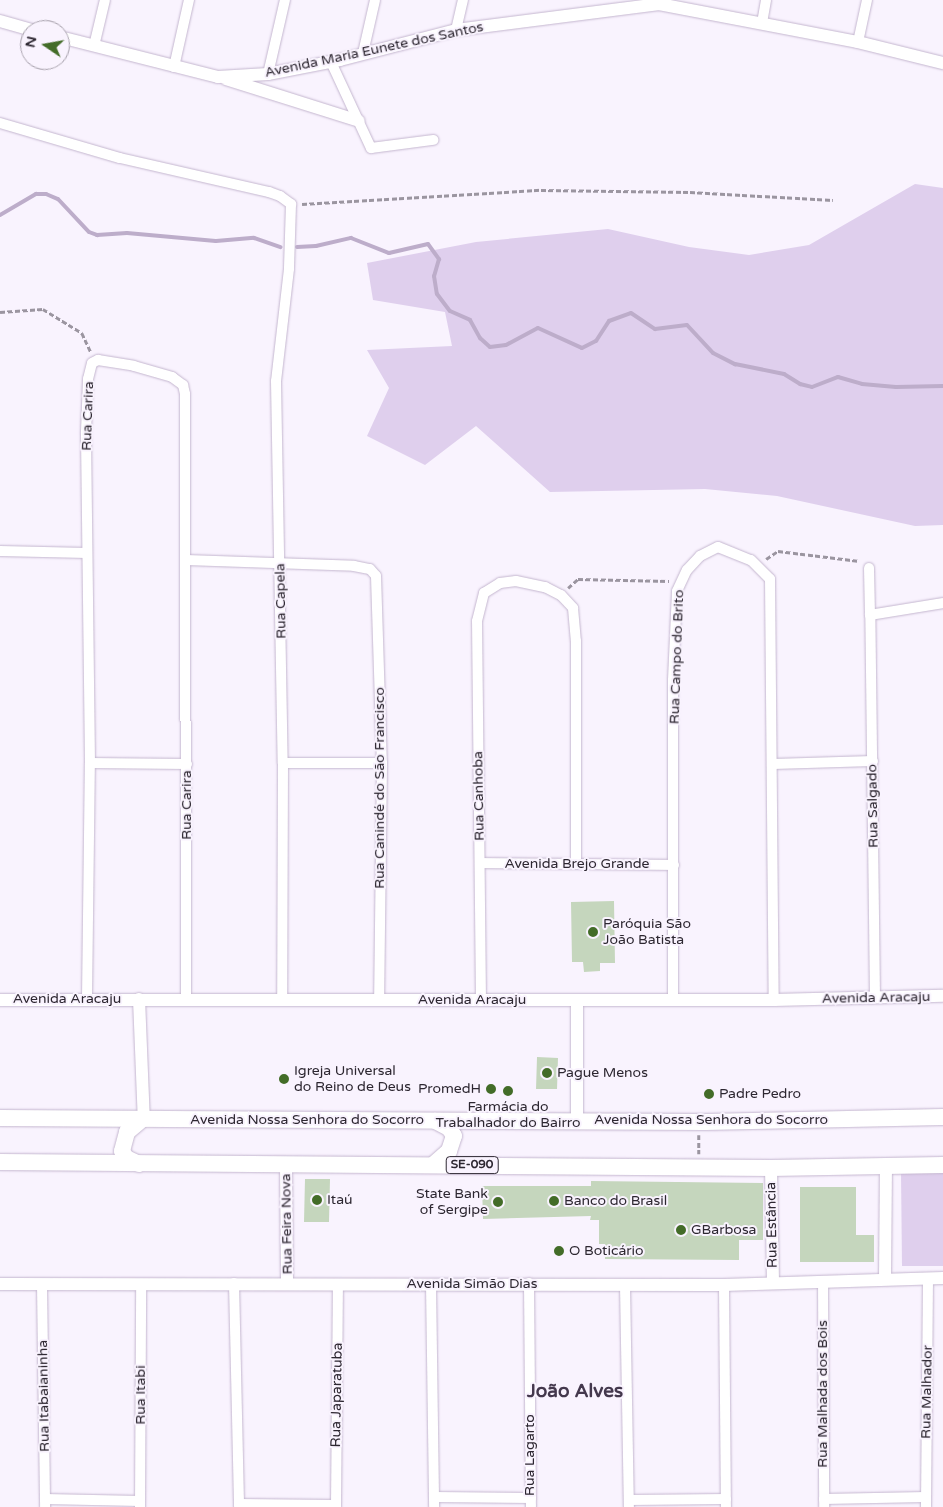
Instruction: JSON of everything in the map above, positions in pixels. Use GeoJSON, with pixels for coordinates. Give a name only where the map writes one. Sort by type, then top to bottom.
{"type":"FeatureCollection","features":[{"type":"Feature","properties":{"kind":"main road","name":"Avenida Nossa Senhora do Socorro"},"geometry":{"type":"LineString","coordinates":[[0,1118],[142,1121],[432,1120],[698,1122],[943,1117]]}},
{"type":"Feature","properties":{"kind":"main road"},"geometry":{"type":"LineString","coordinates":[[432,1120],[449,1128],[454,1136],[450,1151],[434,1164]]}},
{"type":"Feature","properties":{"kind":"main road"},"geometry":{"type":"LineString","coordinates":[[142,1121],[127,1132],[122,1151],[126,1158],[143,1166]]}},
{"type":"Feature","properties":{"kind":"main road","name":"SE-090"},"geometry":{"type":"LineString","coordinates":[[0,1162],[143,1166],[434,1164],[770,1168],[943,1165]]}},
{"type":"Feature","properties":{"kind":"street"},"geometry":{"type":"LineString","coordinates":[[94,46],[105,0]]}},
{"type":"Feature","properties":{"kind":"street"},"geometry":{"type":"LineString","coordinates":[[174,67],[190,0]]}},
{"type":"Feature","properties":{"kind":"street"},"geometry":{"type":"LineString","coordinates":[[268,74],[285,0]]}},
{"type":"Feature","properties":{"kind":"street"},"geometry":{"type":"LineString","coordinates":[[363,53],[375,0]]}},
{"type":"Feature","properties":{"kind":"street"},"geometry":{"type":"LineString","coordinates":[[456,30],[462,0]]}},
{"type":"Feature","properties":{"kind":"street"},"geometry":{"type":"LineString","coordinates":[[762,23],[766,0]]}},
{"type":"Feature","properties":{"kind":"street"},"geometry":{"type":"LineString","coordinates":[[858,42],[866,0]]}},
{"type":"Feature","properties":{"kind":"street","name":"Avenida Maria Eunete dos Santos"},"geometry":{"type":"LineString","coordinates":[[218,77],[268,74],[331,62],[456,30],[660,2],[858,42],[943,63]]}},
{"type":"Feature","properties":{"kind":"street"},"geometry":{"type":"LineString","coordinates":[[0,21],[20,27]]}},
{"type":"Feature","properties":{"kind":"street","name":"Avenida Maria Eunete dos Santos"},"geometry":{"type":"LineString","coordinates":[[70,40],[218,77],[359,122]]}},
{"type":"Feature","properties":{"kind":"street"},"geometry":{"type":"LineString","coordinates":[[331,62],[371,148],[433,140]]}},
{"type":"Feature","properties":{"kind":"street"},"geometry":{"type":"LineString","coordinates":[[0,123],[120,158],[269,192],[280,196],[290,204]]}},
{"type":"Feature","properties":{"kind":"street","name":"Rua Capela"},"geometry":{"type":"LineString","coordinates":[[282,999],[283,763],[281,563],[276,381],[289,268],[290,204]]}},
{"type":"Feature","properties":{"kind":"street","name":"Rua Carira"},"geometry":{"type":"LineString","coordinates":[[87,999],[90,763],[87,397],[89,372],[95,360],[134,366],[172,378],[182,385],[186,414],[186,998]]}},
{"type":"Feature","properties":{"kind":"street","name":"Rua Campo do Brito"},"geometry":{"type":"LineString","coordinates":[[674,999],[673,680],[680,581],[700,556],[713,548],[739,554],[756,564],[770,579],[772,594],[774,1000]]}},
{"type":"Feature","properties":{"kind":"street"},"geometry":{"type":"LineString","coordinates":[[0,551],[87,552]]}},
{"type":"Feature","properties":{"kind":"street"},"geometry":{"type":"LineString","coordinates":[[186,560],[281,563]]}},
{"type":"Feature","properties":{"kind":"street","name":"Rua Canindé do São Francisco"},"geometry":{"type":"LineString","coordinates":[[281,563],[354,566],[370,569],[376,576],[382,763],[379,1000]]}},
{"type":"Feature","properties":{"kind":"street","name":"Rua Salgado"},"geometry":{"type":"LineString","coordinates":[[869,568],[875,998]]}},
{"type":"Feature","properties":{"kind":"street","name":"Rua Canhoba"},"geometry":{"type":"LineString","coordinates":[[481,1001],[481,863],[476,640],[478,609],[484,592],[500,584],[516,582],[546,587],[562,595]]}},
{"type":"Feature","properties":{"kind":"street"},"geometry":{"type":"LineString","coordinates":[[562,595],[573,608],[577,660],[576,864]]}},
{"type":"Feature","properties":{"kind":"street"},"geometry":{"type":"LineString","coordinates":[[870,615],[943,603]]}},
{"type":"Feature","properties":{"kind":"street"},"geometry":{"type":"LineString","coordinates":[[773,764],[873,761]]}},
{"type":"Feature","properties":{"kind":"street"},"geometry":{"type":"LineString","coordinates":[[90,763],[187,764]]}},
{"type":"Feature","properties":{"kind":"street"},"geometry":{"type":"LineString","coordinates":[[283,763],[382,763]]}},
{"type":"Feature","properties":{"kind":"street","name":"Avenida Brejo Grande"},"geometry":{"type":"LineString","coordinates":[[481,863],[674,865]]}},
{"type":"Feature","properties":{"kind":"street","name":"Avenida Aracaju"},"geometry":{"type":"LineString","coordinates":[[0,1000],[186,998],[481,1001],[774,1000],[943,996]]}},
{"type":"Feature","properties":{"kind":"street"},"geometry":{"type":"LineString","coordinates":[[139,999],[142,1121]]}},
{"type":"Feature","properties":{"kind":"street"},"geometry":{"type":"LineString","coordinates":[[577,1000],[577,1121]]}},
{"type":"Feature","properties":{"kind":"street","name":"Rua Feira Nova"},"geometry":{"type":"LineString","coordinates":[[286,1165],[287,1283]]}},
{"type":"Feature","properties":{"kind":"street"},"geometry":{"type":"LineString","coordinates":[[885,1279],[886,1166]]}},
{"type":"Feature","properties":{"kind":"street","name":"Rua Estância"},"geometry":{"type":"LineString","coordinates":[[770,1168],[773,1282]]}},
{"type":"Feature","properties":{"kind":"street","name":"Rua Malhador"},"geometry":{"type":"LineString","coordinates":[[926,1502],[928,1278]]}},
{"type":"Feature","properties":{"kind":"street","name":"Avenida Simão Dias"},"geometry":{"type":"LineString","coordinates":[[0,1284],[724,1285],[943,1278]]}},
{"type":"Feature","properties":{"kind":"street","name":"Rua Malhada dos Bois"},"geometry":{"type":"LineString","coordinates":[[823,1281],[824,1503]]}},
{"type":"Feature","properties":{"kind":"street"},"geometry":{"type":"LineString","coordinates":[[234,1283],[239,1506],[336,1506]]}},
{"type":"Feature","properties":{"kind":"street","name":"Rua Itabi"},"geometry":{"type":"LineString","coordinates":[[140,1504],[141,1284]]}},
{"type":"Feature","properties":{"kind":"street","name":"Rua Japaratuba"},"geometry":{"type":"LineString","coordinates":[[336,1506],[338,1284]]}},
{"type":"Feature","properties":{"kind":"street"},"geometry":{"type":"LineString","coordinates":[[431,1284],[434,1502],[531,1502]]}},
{"type":"Feature","properties":{"kind":"street","name":"Rua Lagarto"},"geometry":{"type":"LineString","coordinates":[[529,1284],[531,1502]]}},
{"type":"Feature","properties":{"kind":"street"},"geometry":{"type":"LineString","coordinates":[[625,1284],[629,1504],[726,1503],[724,1285]]}},
{"type":"Feature","properties":{"kind":"street","name":"Rua Itabaianinha"},"geometry":{"type":"LineString","coordinates":[[42,1285],[45,1503]]}},
{"type":"Feature","properties":{"kind":"street"},"geometry":{"type":"LineString","coordinates":[[824,1503],[926,1502]]}},
{"type":"Feature","properties":{"kind":"street"},"geometry":{"type":"LineString","coordinates":[[45,1503],[140,1504]]}},
{"type":"Feature","properties":{"kind":"path"},"geometry":{"type":"LineString","coordinates":[[290,204],[541,190],[690,192],[833,200]]}},
{"type":"Feature","properties":{"kind":"path"},"geometry":{"type":"LineString","coordinates":[[0,312],[43,309],[82,333],[95,360]]}},
{"type":"Feature","properties":{"kind":"path"},"geometry":{"type":"LineString","coordinates":[[756,564],[778,550],[860,562],[869,568]]}},
{"type":"Feature","properties":{"kind":"path"},"geometry":{"type":"LineString","coordinates":[[562,595],[578,578],[680,581]]}},
{"type":"Feature","properties":{"kind":"path"},"geometry":{"type":"LineString","coordinates":[[698,1122],[700,1166]]}},
{"type":"Feature","properties":{"kind":"shaded area"},"geometry":{"type":"Polygon","coordinates":[[[915,184],[943,188],[943,525],[915,526],[777,496],[705,489],[550,492],[476,426],[425,465],[367,436],[389,388],[367,350],[452,346],[445,312],[373,300],[367,263],[476,242],[608,229],[689,247],[749,255],[809,245],[915,184]]]}},
{"type":"Feature","properties":{"kind":"shaded area"},"geometry":{"type":"Polygon","coordinates":[[[943,1172],[943,1266],[902,1266],[901,1173],[943,1172]]]}},
{"type":"Feature","properties":{"kind":"building","name":"Paróquia São João Batista"},"geometry":{"type":"Polygon","coordinates":[[[614,901],[615,963],[600,963],[600,971],[584,972],[583,962],[572,962],[571,902],[614,901]]]}},
{"type":"Feature","properties":{"kind":"building","name":"Pague Menos"},"geometry":{"type":"Polygon","coordinates":[[[537,1057],[558,1058],[557,1089],[536,1089],[537,1057]]]}},
{"type":"Feature","properties":{"kind":"building","name":"Itaú"},"geometry":{"type":"Polygon","coordinates":[[[305,1179],[330,1179],[329,1222],[304,1222],[305,1179]]]}},
{"type":"Feature","properties":{"kind":"building","name":"GBarbosa"},"geometry":{"type":"Polygon","coordinates":[[[591,1181],[763,1183],[763,1240],[739,1240],[739,1260],[605,1259],[605,1244],[599,1244],[599,1220],[590,1220],[591,1216],[483,1219],[482,1186],[591,1186],[591,1181]]]}},
{"type":"Feature","properties":{"kind":"building"},"geometry":{"type":"Polygon","coordinates":[[[800,1187],[856,1187],[856,1235],[874,1235],[874,1262],[800,1262],[800,1187]]]}},
{"type":"Feature","properties":{"kind":"waterway"},"geometry":{"type":"LineString","coordinates":[[0,215],[36,194],[46,194],[58,199],[89,232],[97,235],[127,233],[216,241],[254,238],[280,247]]}},
{"type":"Feature","properties":{"kind":"waterway"},"geometry":{"type":"LineString","coordinates":[[297,247],[316,246],[351,238],[389,253],[428,244],[439,259],[434,276],[437,294],[450,311],[470,320],[480,338],[490,347],[506,345],[538,328],[582,348],[596,341],[609,321],[631,313],[655,329],[687,325],[713,353],[735,364],[784,374],[800,384],[812,387],[838,377],[862,384],[896,387],[943,386]]}},
{"type":"Feature","properties":{"kind":"place","name":"Paróquia São João Batista"},"geometry":{"type":"Point","coordinates":[593,932]}},
{"type":"Feature","properties":{"kind":"place","name":"Pague Menos"},"geometry":{"type":"Point","coordinates":[547,1073]}},
{"type":"Feature","properties":{"kind":"place","name":"Igreja Universal do Reino de Deus"},"geometry":{"type":"Point","coordinates":[284,1079]}},
{"type":"Feature","properties":{"kind":"place","name":"PromedH"},"geometry":{"type":"Point","coordinates":[491,1089]}},
{"type":"Feature","properties":{"kind":"place","name":"Farmácia do Trabalhador do Bairro"},"geometry":{"type":"Point","coordinates":[508,1091]}},
{"type":"Feature","properties":{"kind":"place","name":"Padre Pedro"},"geometry":{"type":"Point","coordinates":[709,1094]}},
{"type":"Feature","properties":{"kind":"place","name":"Itaú"},"geometry":{"type":"Point","coordinates":[317,1200]}},
{"type":"Feature","properties":{"kind":"place","name":"Banco do Brasil"},"geometry":{"type":"Point","coordinates":[554,1201]}},
{"type":"Feature","properties":{"kind":"place","name":"State Bank of Sergipe"},"geometry":{"type":"Point","coordinates":[498,1202]}},
{"type":"Feature","properties":{"kind":"place","name":"GBarbosa"},"geometry":{"type":"Point","coordinates":[681,1230]}},
{"type":"Feature","properties":{"kind":"place","name":"O Boticário"},"geometry":{"type":"Point","coordinates":[559,1251]}},
{"type":"Feature","properties":{"kind":"district","name":"João Alves"},"geometry":{"type":"Point","coordinates":[575,1392]}}]}
